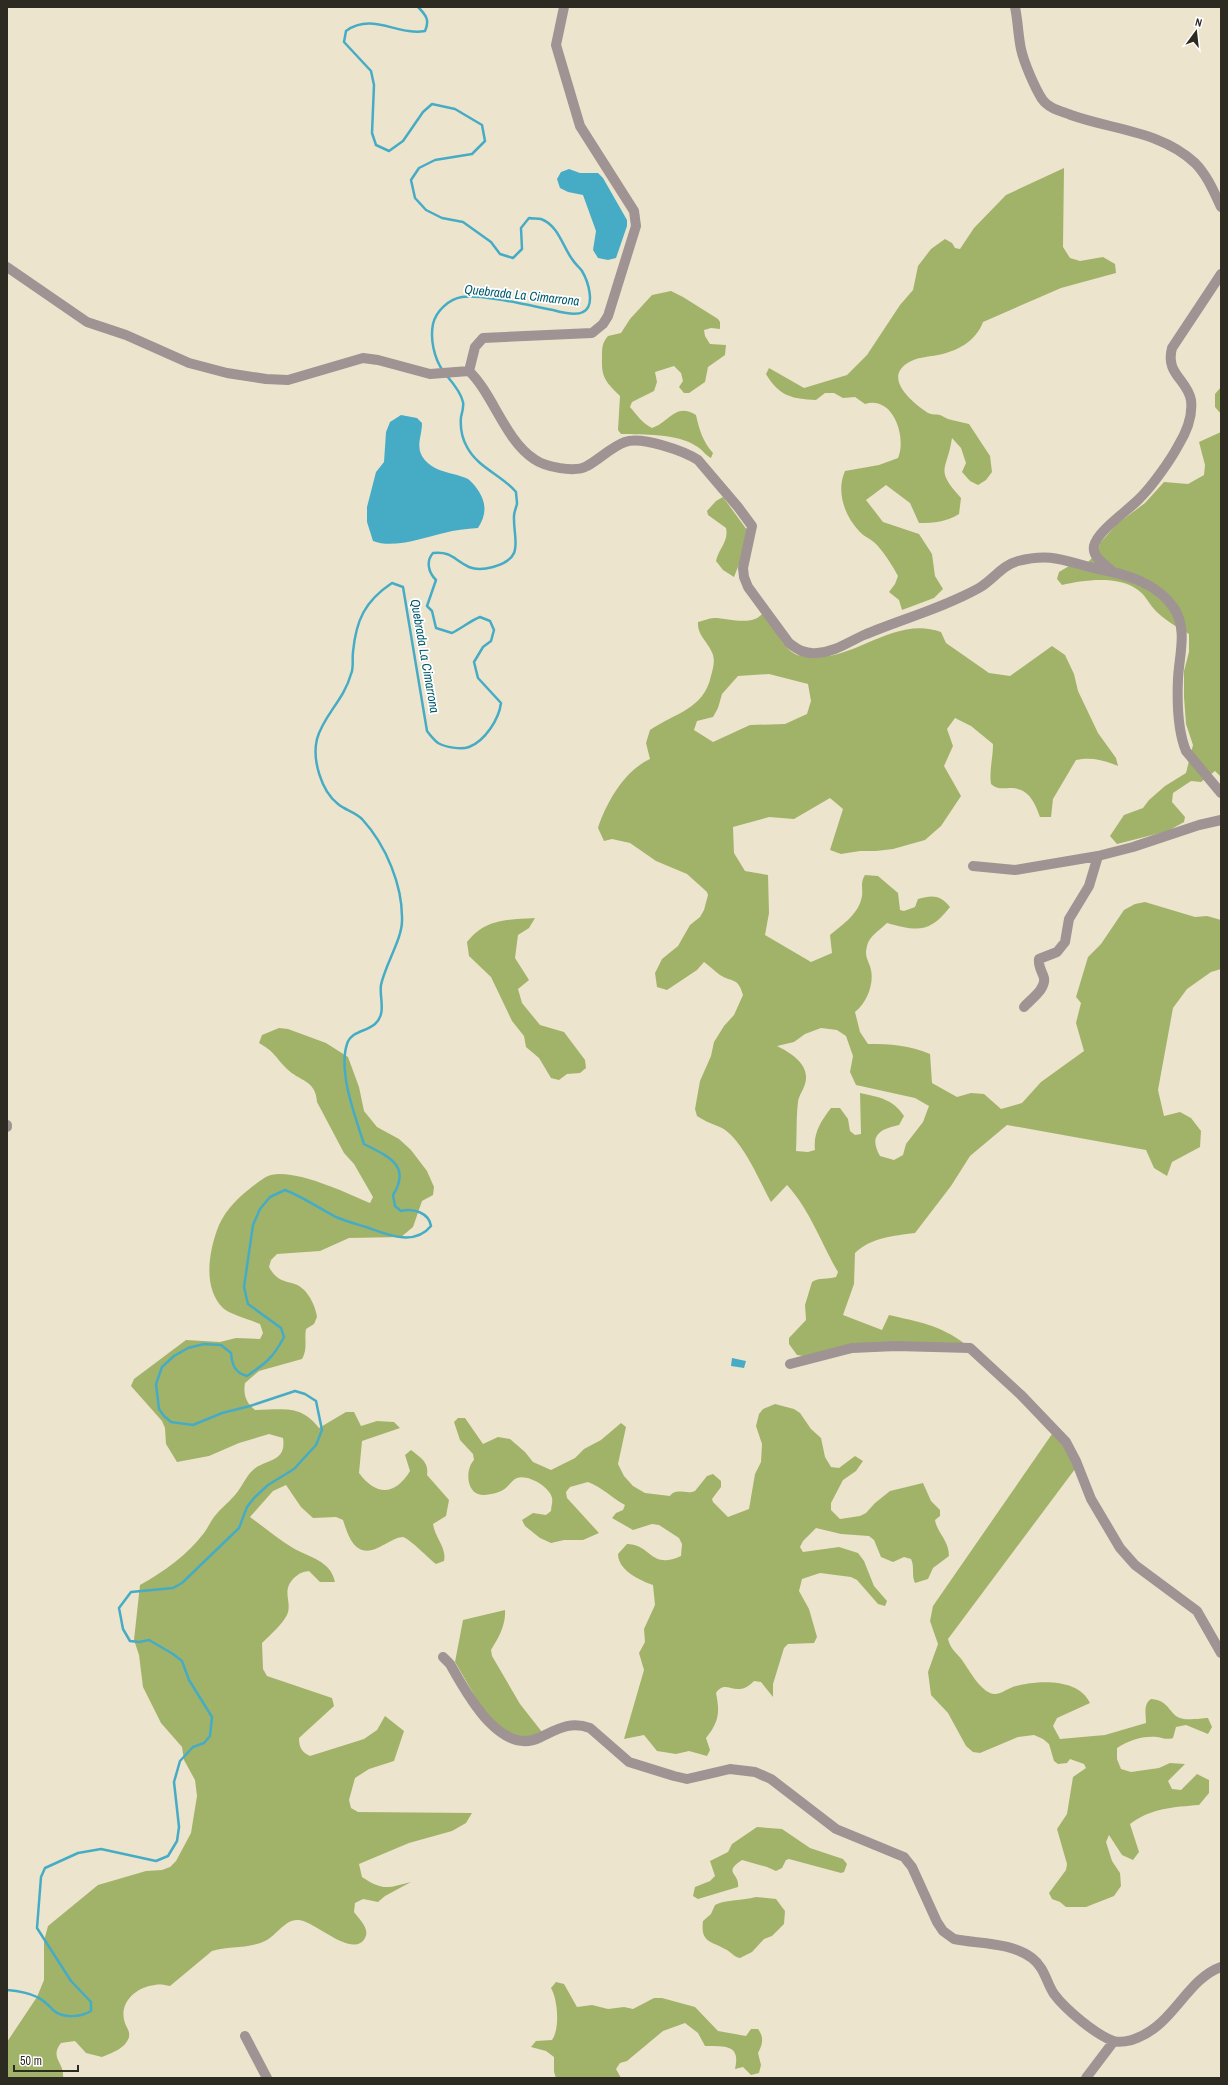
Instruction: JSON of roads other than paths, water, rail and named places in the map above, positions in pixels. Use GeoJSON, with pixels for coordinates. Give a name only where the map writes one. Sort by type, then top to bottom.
{"type":"FeatureCollection","features":[{"type":"Feature","properties":{"kind":"street"},"geometry":{"type":"LineString","coordinates":[[469,371],[475,347],[483,338],[583,334],[592,333],[597,329],[608,316],[636,226],[634,211],[580,126],[556,44],[564,7]]}},
{"type":"Feature","properties":{"kind":"street"},"geometry":{"type":"LineString","coordinates":[[1015,7],[1019,23],[1020,49],[1042,99],[1047,105],[1075,116],[1153,137],[1180,152],[1195,163],[1207,179],[1221,208]]}},
{"type":"Feature","properties":{"kind":"street"},"geometry":{"type":"LineString","coordinates":[[7,267],[87,322],[126,335],[189,363],[226,373],[266,379],[288,380],[363,358],[439,375],[458,370],[469,371],[476,378],[503,422],[519,443],[533,458],[539,462],[564,468],[585,467],[615,447],[632,440],[690,454],[698,460],[752,526],[743,568],[748,587],[789,643],[798,650],[808,654],[826,652],[842,647],[863,635],[894,625],[969,593],[986,583],[999,571],[1017,561],[1041,557],[1056,557],[1112,571],[1143,582],[1164,597],[1176,614],[1182,642],[1178,679],[1178,706],[1183,744],[1195,763],[1221,793]]}},
{"type":"Feature","properties":{"kind":"street"},"geometry":{"type":"LineString","coordinates":[[1112,571],[1099,561],[1095,554],[1094,546],[1101,534],[1141,497],[1178,447],[1185,433],[1191,413],[1191,399],[1172,368],[1170,354],[1172,348],[1221,274]]}},
{"type":"Feature","properties":{"kind":"street"},"geometry":{"type":"LineString","coordinates":[[973,866],[1015,870],[1098,856],[1133,847],[1199,825],[1221,820]]}},
{"type":"Feature","properties":{"kind":"street"},"geometry":{"type":"LineString","coordinates":[[1024,1006],[1038,994],[1044,980],[1039,959],[1057,952],[1064,942],[1069,919],[1090,886],[1098,856]]}},
{"type":"Feature","properties":{"kind":"street"},"geometry":{"type":"LineString","coordinates":[[790,1364],[852,1348],[896,1346],[970,1348],[1022,1396],[1066,1442],[1076,1461],[1091,1499],[1120,1548],[1135,1565],[1197,1611],[1221,1653]]}},
{"type":"Feature","properties":{"kind":"street"},"geometry":{"type":"LineString","coordinates":[[443,1657],[450,1664],[488,1722],[513,1738],[528,1742],[541,1737],[557,1727],[585,1726],[590,1728],[629,1762],[674,1776],[688,1779],[730,1769],[755,1772],[771,1778],[836,1829],[904,1857],[912,1867],[937,1922],[948,1935],[954,1939],[1016,1950],[1028,1956],[1040,1966],[1054,1994],[1060,2001],[1084,2023],[1114,2041],[1137,2038],[1160,2024],[1178,2006],[1200,1979],[1206,1974],[1221,1967]]}},
{"type":"Feature","properties":{"kind":"street"},"geometry":{"type":"LineString","coordinates":[[245,2036],[267,2078]]}},
{"type":"Feature","properties":{"kind":"street"},"geometry":{"type":"LineString","coordinates":[[1086,2078],[1114,2041]]}},
{"type":"Feature","properties":{"kind":"water"},"geometry":{"type":"Polygon","coordinates":[[[569,169],[580,173],[598,173],[603,178],[627,220],[627,226],[616,258],[608,260],[598,258],[593,250],[596,231],[583,195],[568,192],[560,188],[557,179],[561,172],[569,169]]]}},
{"type":"Feature","properties":{"kind":"water"},"geometry":{"type":"Polygon","coordinates":[[[401,415],[417,418],[422,423],[419,448],[426,462],[437,469],[468,479],[479,491],[482,496],[484,512],[478,528],[452,531],[418,540],[399,543],[390,544],[373,541],[367,522],[367,507],[376,472],[384,462],[386,432],[390,422],[401,415]]]}},
{"type":"Feature","properties":{"kind":"water"},"geometry":{"type":"Polygon","coordinates":[[[732,1358],[746,1361],[744,1368],[731,1366],[732,1358]]]}},
{"type":"Feature","properties":{"kind":"waterway","name":"Quebrada La Cimarrona"},"geometry":{"type":"LineString","coordinates":[[418,7],[427,21],[425,31],[415,32],[375,24],[356,26],[346,31],[344,42],[371,71],[374,85],[372,133],[376,145],[389,151],[403,141],[423,112],[432,104],[455,109],[482,125],[485,141],[472,154],[435,160],[419,168],[411,180],[415,198],[426,210],[442,218],[463,222],[491,242],[500,254],[513,258],[522,249],[521,228],[529,218],[540,219],[547,222],[556,231],[573,261],[582,271],[587,281],[590,293],[587,309],[576,314],[482,297],[462,297],[452,300],[440,310],[435,319],[432,330],[432,342],[435,354],[443,371]]}},
{"type":"Feature","properties":{"kind":"waterway","name":"Quebrada La Cimarrona"},"geometry":{"type":"LineString","coordinates":[[7,1990],[33,1995],[62,2015],[77,2016],[91,2011],[91,2002],[71,1981],[37,1928],[41,1877],[45,1868],[78,1853],[101,1849],[156,1861],[168,1856],[177,1841],[179,1827],[174,1782],[180,1761],[193,1747],[204,1743],[210,1736],[212,1717],[189,1680],[182,1661],[149,1640],[139,1642],[130,1641],[123,1629],[119,1608],[131,1592],[173,1588],[182,1583],[239,1528],[247,1507],[254,1498],[268,1485],[294,1469],[316,1445],[322,1430],[316,1401],[305,1394],[295,1391],[250,1406],[222,1413],[193,1425],[171,1422],[159,1409],[156,1384],[162,1367],[174,1356],[188,1348],[204,1344],[221,1345],[231,1353],[233,1365],[237,1371],[247,1376],[264,1363],[276,1350],[284,1337],[281,1328],[248,1304],[244,1287],[253,1225],[260,1209],[270,1197],[285,1190],[305,1199],[339,1218],[382,1233],[400,1237],[416,1236],[431,1226],[427,1218],[420,1212],[411,1210],[401,1211],[395,1206],[393,1195],[398,1185],[400,1176],[398,1169],[388,1158],[364,1144],[352,1107],[346,1081],[345,1055],[347,1044],[355,1034],[371,1027],[379,1020],[382,1010],[381,985],[399,936],[402,921],[402,908],[396,880],[379,841],[362,819],[338,804],[327,791],[319,774],[316,747],[320,731],[344,692],[352,672],[354,641],[364,612],[375,597],[392,583],[403,587],[427,731],[429,734],[438,743],[445,746],[453,748],[469,747],[486,735],[500,709],[501,703],[478,678],[474,662],[483,647],[491,641],[494,630],[490,621],[480,617],[452,633],[436,628],[432,611],[427,606],[436,580],[431,574],[429,566],[429,559],[433,553],[445,553],[469,567],[484,569],[493,567],[510,559],[516,547],[514,525],[514,516],[517,504],[516,492],[477,460],[467,447],[461,429],[463,402],[459,392],[447,376]]}}]}
